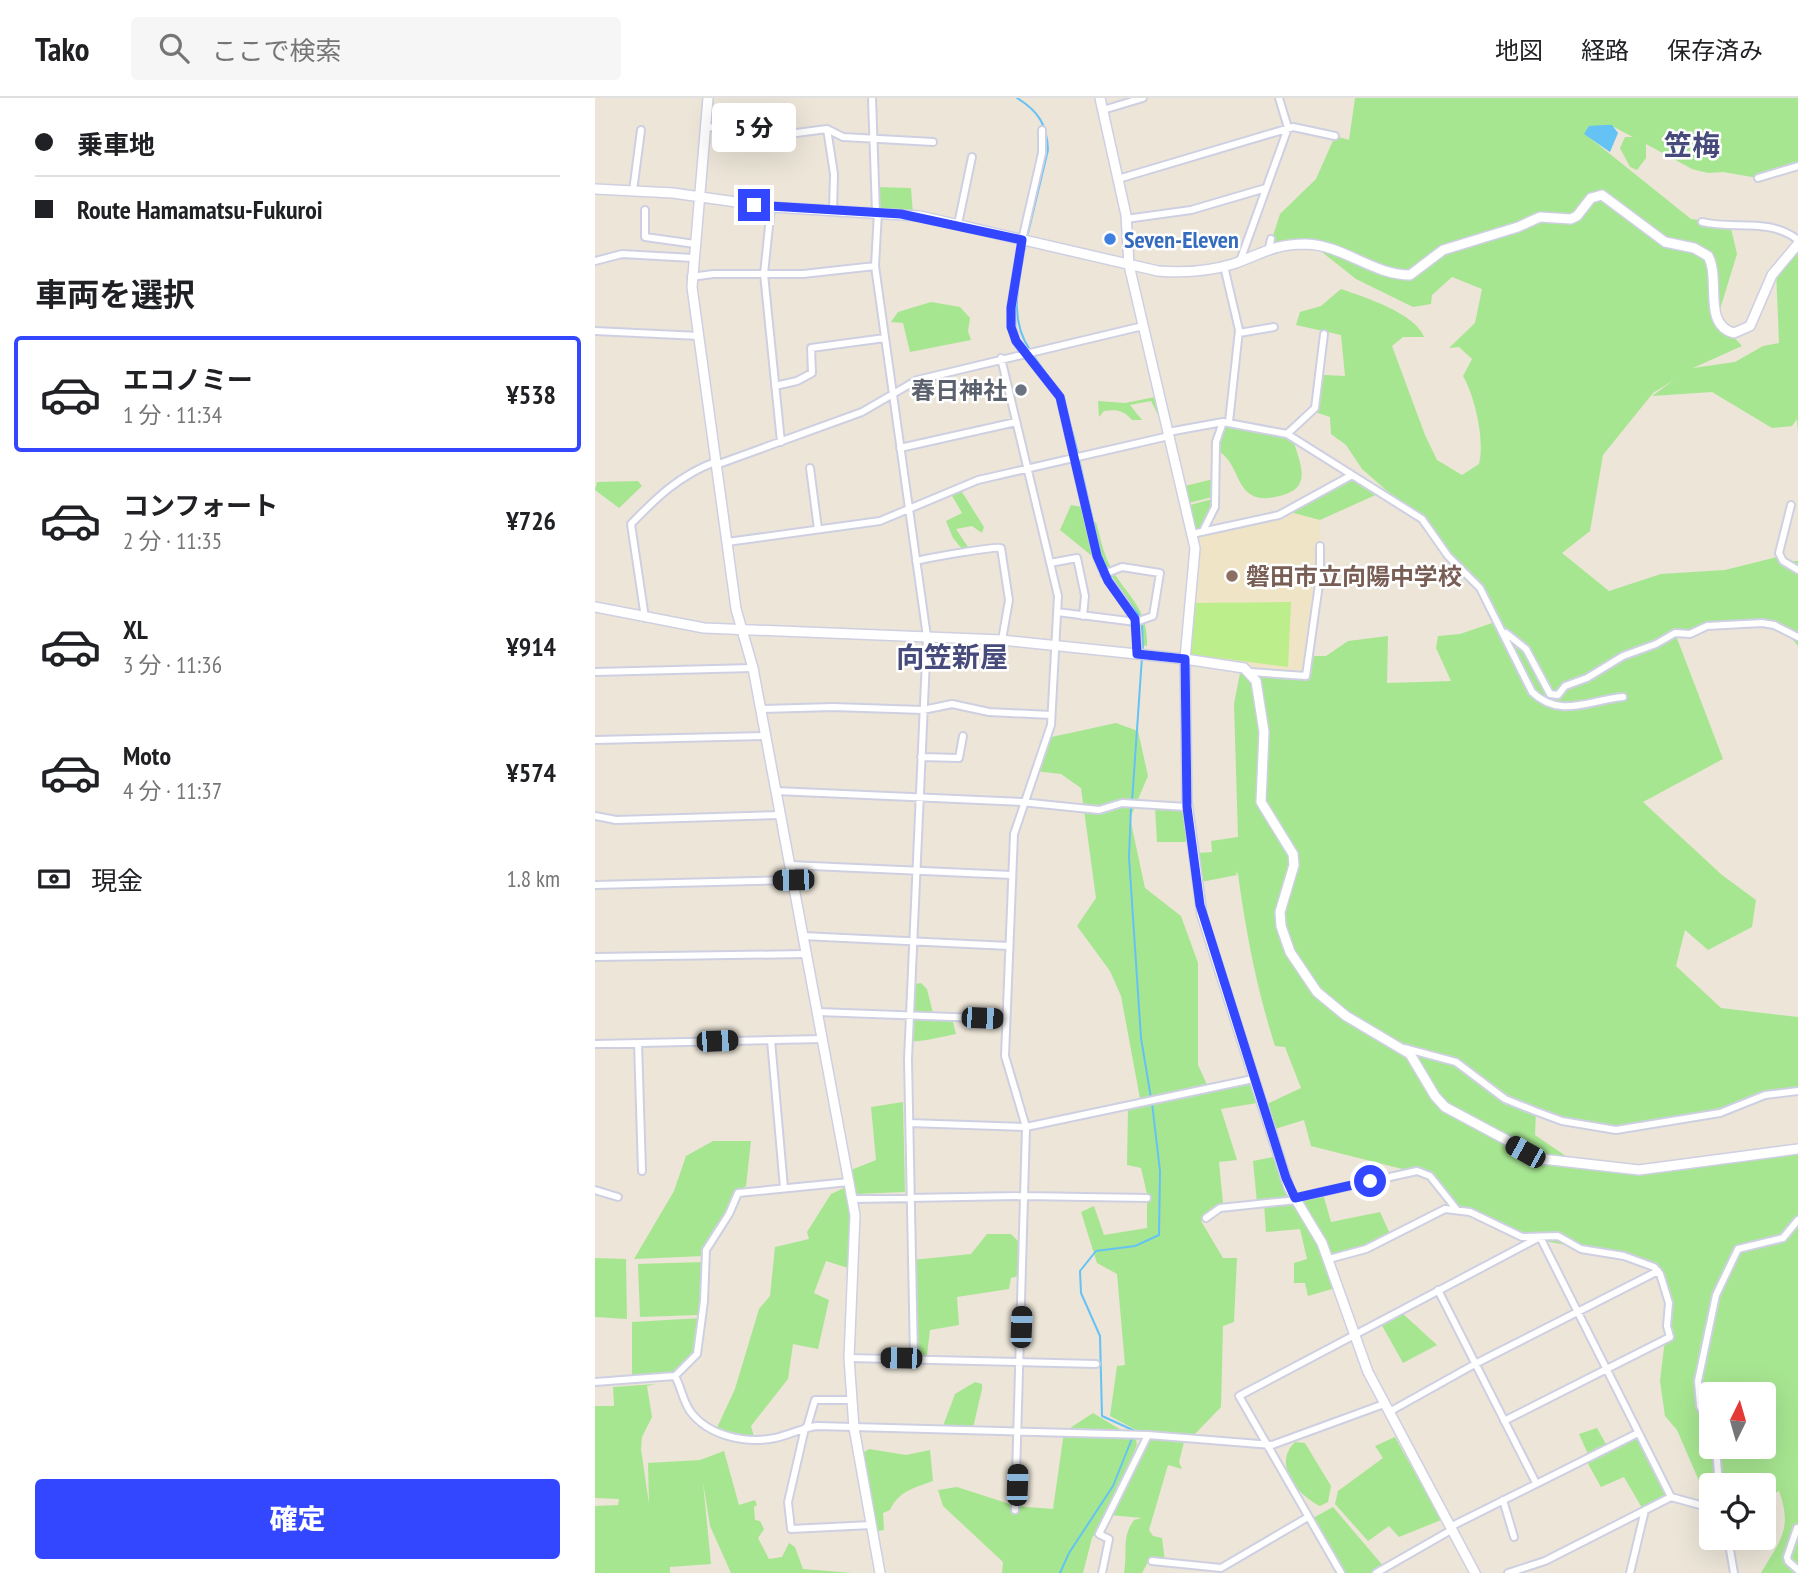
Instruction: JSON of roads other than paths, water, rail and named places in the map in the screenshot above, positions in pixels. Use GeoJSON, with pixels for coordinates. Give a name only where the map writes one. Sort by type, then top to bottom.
{"type":"FeatureCollection","features":[{"type":"Feature","properties":{"kind":"street"},"geometry":{"type":"LineString","coordinates":[[708,98],[702,196],[691,277],[736,609],[753,668],[856,1215],[849,1358],[854,1428],[880,1573]]}},
{"type":"Feature","properties":{"kind":"street"},"geometry":{"type":"LineString","coordinates":[[873,98],[877,212],[875,267],[927,637],[910,1015],[909,1123],[914,1358]]}},
{"type":"Feature","properties":{"kind":"street"},"geometry":{"type":"LineString","coordinates":[[1100,98],[1126,219],[1129,265],[1192,534],[1195,562],[1185,659],[1187,807],[1202,915],[1286,1178],[1329,1259],[1386,1408],[1475,1573]]}},
{"type":"Feature","properties":{"kind":"street"},"geometry":{"type":"LineString","coordinates":[[1103,110],[1143,98]]}},
{"type":"Feature","properties":{"kind":"street"},"geometry":{"type":"LineString","coordinates":[[1241,261],[1288,128],[1279,98]]}},
{"type":"Feature","properties":{"kind":"street"},"geometry":{"type":"LineString","coordinates":[[706,127],[796,133],[827,129],[843,136],[933,142]]}},
{"type":"Feature","properties":{"kind":"street"},"geometry":{"type":"LineString","coordinates":[[1118,179],[1288,128],[1335,135]]}},
{"type":"Feature","properties":{"kind":"street"},"geometry":{"type":"LineString","coordinates":[[827,129],[834,174],[833,210]]}},
{"type":"Feature","properties":{"kind":"street"},"geometry":{"type":"LineString","coordinates":[[633,191],[641,130]]}},
{"type":"Feature","properties":{"kind":"street"},"geometry":{"type":"LineString","coordinates":[[1042,130],[1042,153],[1022,240],[1011,308],[1011,327],[1016,341],[1060,397],[1097,556],[1104,574],[1130,608],[1136,622],[1137,654]]}},
{"type":"Feature","properties":{"kind":"street"},"geometry":{"type":"LineString","coordinates":[[958,224],[972,157]]}},
{"type":"Feature","properties":{"kind":"street"},"geometry":{"type":"LineString","coordinates":[[1758,178],[1798,166]]}},
{"type":"Feature","properties":{"kind":"street"},"geometry":{"type":"LineString","coordinates":[[1126,219],[1191,210],[1266,188]]}},
{"type":"Feature","properties":{"kind":"street"},"geometry":{"type":"LineString","coordinates":[[595,189],[702,196],[771,207],[877,212],[958,224],[1129,265],[1170,272],[1224,266],[1241,261],[1270,244],[1308,244],[1329,247],[1373,266],[1410,275],[1443,250],[1518,228],[1540,217],[1571,219],[1577,216],[1591,198],[1602,195],[1665,242],[1694,248],[1708,256],[1713,270],[1717,319],[1723,328],[1734,334],[1750,326],[1772,275],[1798,242],[1787,230],[1733,223],[1720,226],[1702,222]]}},
{"type":"Feature","properties":{"kind":"street"},"geometry":{"type":"LineString","coordinates":[[771,207],[764,274],[781,442]]}},
{"type":"Feature","properties":{"kind":"street"},"geometry":{"type":"LineString","coordinates":[[645,210],[645,237],[695,244]]}},
{"type":"Feature","properties":{"kind":"street"},"geometry":{"type":"LineString","coordinates":[[595,261],[622,254],[693,258]]}},
{"type":"Feature","properties":{"kind":"street"},"geometry":{"type":"LineString","coordinates":[[1203,531],[1215,507],[1216,442],[1226,422],[1239,333],[1224,266]]}},
{"type":"Feature","properties":{"kind":"street"},"geometry":{"type":"LineString","coordinates":[[691,277],[803,274],[875,267]]}},
{"type":"Feature","properties":{"kind":"street"},"geometry":{"type":"LineString","coordinates":[[645,618],[631,524],[666,489],[692,470],[781,442],[862,412],[893,397],[918,380],[1143,326]]}},
{"type":"Feature","properties":{"kind":"street"},"geometry":{"type":"LineString","coordinates":[[1239,333],[1274,327]]}},
{"type":"Feature","properties":{"kind":"street"},"geometry":{"type":"LineString","coordinates":[[595,331],[699,336]]}},
{"type":"Feature","properties":{"kind":"street"},"geometry":{"type":"LineString","coordinates":[[1287,435],[1315,408],[1324,334]]}},
{"type":"Feature","properties":{"kind":"street"},"geometry":{"type":"LineString","coordinates":[[775,386],[797,381],[812,373],[811,348],[885,338]]}},
{"type":"Feature","properties":{"kind":"street"},"geometry":{"type":"LineString","coordinates":[[1001,358],[1058,596],[1051,725],[1014,834],[1012,875],[1005,1056],[1026,1126],[1015,1510]]}},
{"type":"Feature","properties":{"kind":"street"},"geometry":{"type":"LineString","coordinates":[[900,448],[1016,422]]}},
{"type":"Feature","properties":{"kind":"street"},"geometry":{"type":"LineString","coordinates":[[727,542],[880,521],[978,480],[1226,422],[1287,435],[1428,524],[1448,556],[1475,580],[1504,632],[1532,692],[1541,701],[1564,709],[1599,699],[1623,697]]}},
{"type":"Feature","properties":{"kind":"street"},"geometry":{"type":"LineString","coordinates":[[810,468],[818,529]]}},
{"type":"Feature","properties":{"kind":"street"},"geometry":{"type":"LineString","coordinates":[[1192,534],[1279,515],[1352,475]]}},
{"type":"Feature","properties":{"kind":"street"},"geometry":{"type":"LineString","coordinates":[[1791,505],[1779,554],[1783,561],[1798,570]]}},
{"type":"Feature","properties":{"kind":"street"},"geometry":{"type":"LineString","coordinates":[[1250,672],[1306,676],[1320,577],[1320,546]]}},
{"type":"Feature","properties":{"kind":"street"},"geometry":{"type":"LineString","coordinates":[[916,561],[973,553],[991,547],[1001,548],[1009,600],[1002,640]]}},
{"type":"Feature","properties":{"kind":"street"},"geometry":{"type":"LineString","coordinates":[[1050,563],[1077,558],[1085,596],[1083,616]]}},
{"type":"Feature","properties":{"kind":"street"},"geometry":{"type":"LineString","coordinates":[[1057,612],[1136,622],[1153,616],[1160,573],[1122,567],[1104,574]]}},
{"type":"Feature","properties":{"kind":"street"},"geometry":{"type":"LineString","coordinates":[[595,607],[677,625],[744,631],[1002,640],[1185,659],[1244,668],[1256,681],[1264,732],[1261,802],[1267,816],[1291,848],[1294,860],[1280,912],[1285,941],[1317,992],[1346,1016],[1402,1048],[1416,1061],[1429,1087],[1445,1107],[1542,1159],[1639,1170],[1798,1149]]}},
{"type":"Feature","properties":{"kind":"street"},"geometry":{"type":"LineString","coordinates":[[1504,632],[1526,649],[1550,694],[1558,695],[1565,686],[1675,633],[1691,635],[1707,625],[1762,623],[1774,625],[1798,637]]}},
{"type":"Feature","properties":{"kind":"street"},"geometry":{"type":"LineString","coordinates":[[595,672],[753,668]]}},
{"type":"Feature","properties":{"kind":"street"},"geometry":{"type":"LineString","coordinates":[[761,709],[833,707],[923,710],[952,704],[989,712],[1051,715]]}},
{"type":"Feature","properties":{"kind":"street"},"geometry":{"type":"LineString","coordinates":[[595,740],[766,736]]}},
{"type":"Feature","properties":{"kind":"street"},"geometry":{"type":"LineString","coordinates":[[921,757],[959,758],[963,736]]}},
{"type":"Feature","properties":{"kind":"street"},"geometry":{"type":"LineString","coordinates":[[776,791],[1024,803],[1099,810],[1122,803],[1187,807]]}},
{"type":"Feature","properties":{"kind":"street"},"geometry":{"type":"LineString","coordinates":[[595,817],[616,820],[781,815]]}},
{"type":"Feature","properties":{"kind":"street"},"geometry":{"type":"LineString","coordinates":[[790,865],[1012,875]]}},
{"type":"Feature","properties":{"kind":"street"},"geometry":{"type":"LineString","coordinates":[[595,885],[793,880]]}},
{"type":"Feature","properties":{"kind":"street"},"geometry":{"type":"LineString","coordinates":[[803,936],[1009,946]]}},
{"type":"Feature","properties":{"kind":"street"},"geometry":{"type":"LineString","coordinates":[[595,957],[806,954]]}},
{"type":"Feature","properties":{"kind":"street"},"geometry":{"type":"LineString","coordinates":[[818,1012],[1006,1018]]}},
{"type":"Feature","properties":{"kind":"street"},"geometry":{"type":"LineString","coordinates":[[595,1044],[823,1038]]}},
{"type":"Feature","properties":{"kind":"street"},"geometry":{"type":"LineString","coordinates":[[771,1040],[784,1188]]}},
{"type":"Feature","properties":{"kind":"street"},"geometry":{"type":"LineString","coordinates":[[638,1043],[642,1171]]}},
{"type":"Feature","properties":{"kind":"street"},"geometry":{"type":"LineString","coordinates":[[1402,1048],[1456,1062],[1505,1099],[1535,1111],[1562,1121],[1616,1130],[1720,1113],[1765,1095],[1798,1091]]}},
{"type":"Feature","properties":{"kind":"street"},"geometry":{"type":"LineString","coordinates":[[909,1123],[1026,1126],[1253,1079]]}},
{"type":"Feature","properties":{"kind":"street"},"geometry":{"type":"LineString","coordinates":[[1206,1218],[1220,1208],[1296,1199],[1417,1171],[1430,1176],[1457,1210]]}},
{"type":"Feature","properties":{"kind":"street"},"geometry":{"type":"LineString","coordinates":[[595,1382],[675,1376],[697,1354],[704,1301],[706,1250],[729,1213],[735,1196],[742,1191],[849,1182]]}},
{"type":"Feature","properties":{"kind":"street"},"geometry":{"type":"LineString","coordinates":[[595,1190],[618,1196]]}},
{"type":"Feature","properties":{"kind":"street"},"geometry":{"type":"LineString","coordinates":[[853,1199],[1024,1196],[1147,1198]]}},
{"type":"Feature","properties":{"kind":"street"},"geometry":{"type":"LineString","coordinates":[[1329,1259],[1366,1249],[1445,1209],[1478,1214],[1522,1237],[1558,1236],[1581,1249],[1603,1251],[1645,1262],[1658,1271],[1669,1303],[1667,1326],[1670,1337],[1504,1421]]}},
{"type":"Feature","properties":{"kind":"street"},"geometry":{"type":"LineString","coordinates":[[1699,1382],[1720,1285],[1738,1249],[1783,1238],[1798,1220]]}},
{"type":"Feature","properties":{"kind":"street"},"geometry":{"type":"LineString","coordinates":[[1341,1573],[1239,1396],[1355,1332],[1540,1237]]}},
{"type":"Feature","properties":{"kind":"street"},"geometry":{"type":"LineString","coordinates":[[1540,1237],[1671,1497]]}},
{"type":"Feature","properties":{"kind":"street"},"geometry":{"type":"LineString","coordinates":[[675,1376],[688,1408],[697,1419],[715,1432],[748,1441],[806,1428],[854,1428],[1149,1435],[1267,1445],[1386,1408],[1658,1271]]}},
{"type":"Feature","properties":{"kind":"street"},"geometry":{"type":"LineString","coordinates":[[1438,1290],[1536,1483]]}},
{"type":"Feature","properties":{"kind":"street"},"geometry":{"type":"LineString","coordinates":[[849,1358],[1096,1364]]}},
{"type":"Feature","properties":{"kind":"street"},"geometry":{"type":"LineString","coordinates":[[852,1400],[814,1400],[788,1502],[791,1529],[871,1525]]}},
{"type":"Feature","properties":{"kind":"street"},"geometry":{"type":"LineString","coordinates":[[1376,1573],[1452,1527],[1638,1433]]}},
{"type":"Feature","properties":{"kind":"street"},"geometry":{"type":"LineString","coordinates":[[1102,1573],[1109,1539],[1099,1534],[1149,1435]]}},
{"type":"Feature","properties":{"kind":"street"},"geometry":{"type":"LineString","coordinates":[[1508,1573],[1545,1561],[1671,1497],[1699,1505]]}},
{"type":"Feature","properties":{"kind":"street"},"geometry":{"type":"LineString","coordinates":[[1503,1500],[1514,1537]]}},
{"type":"Feature","properties":{"kind":"street"},"geometry":{"type":"LineString","coordinates":[[1629,1573],[1645,1510]]}},
{"type":"Feature","properties":{"kind":"street"},"geometry":{"type":"LineString","coordinates":[[1152,1561],[1221,1568],[1308,1517]]}},
{"type":"Feature","properties":{"kind":"street"},"geometry":{"type":"LineString","coordinates":[[1797,1528],[1787,1557],[1798,1570]]}},
{"type":"Feature","properties":{"kind":"street"},"geometry":{"type":"LineString","coordinates":[[1730,1550],[1734,1573]]}},
{"type":"Feature","properties":{"kind":"water"},"geometry":{"type":"Polygon","coordinates":[[[1612,125],[1618,133],[1610,152],[1584,134],[1589,126],[1612,125]]]}},
{"type":"Feature","properties":{"kind":"waterway"},"geometry":{"type":"LineString","coordinates":[[1017,98],[1040,119],[1046,133],[1048,150],[1028,233]]}},
{"type":"Feature","properties":{"kind":"waterway"},"geometry":{"type":"LineString","coordinates":[[1025,246],[1018,286],[1017,313],[1023,338],[1030,350]]}},
{"type":"Feature","properties":{"kind":"waterway"},"geometry":{"type":"LineString","coordinates":[[1033,355],[1058,390]]}},
{"type":"Feature","properties":{"kind":"waterway"},"geometry":{"type":"LineString","coordinates":[[1066,408],[1078,453]]}},
{"type":"Feature","properties":{"kind":"waterway"},"geometry":{"type":"LineString","coordinates":[[1079,459],[1101,556],[1111,577],[1140,617]]}},
{"type":"Feature","properties":{"kind":"waterway"},"geometry":{"type":"LineString","coordinates":[[1142,622],[1143,652]]}},
{"type":"Feature","properties":{"kind":"waterway"},"geometry":{"type":"LineString","coordinates":[[1132,802],[1142,657]]}},
{"type":"Feature","properties":{"kind":"waterway"},"geometry":{"type":"LineString","coordinates":[[1131,807],[1129,857],[1141,1038],[1151,1098]]}},
{"type":"Feature","properties":{"kind":"waterway"},"geometry":{"type":"LineString","coordinates":[[1135,1431],[1102,1416],[1100,1336],[1081,1293],[1080,1271],[1096,1251],[1135,1246],[1159,1235],[1160,1171],[1152,1103]]}},
{"type":"Feature","properties":{"kind":"waterway"},"geometry":{"type":"LineString","coordinates":[[1060,1573],[1069,1553],[1113,1486],[1133,1436]]}},
{"type":"Feature","properties":{"kind":"place","name":"Seven-Eleven"},"geometry":{"type":"Point","coordinates":[1110,239]}},
{"type":"Feature","properties":{"kind":"place","name":"春日神社"},"geometry":{"type":"Point","coordinates":[1021,390]}},
{"type":"Feature","properties":{"kind":"place","name":"磐田市立向陽中学校"},"geometry":{"type":"Point","coordinates":[1232,576]}},
{"type":"Feature","properties":{"kind":"district","name":"笠梅"},"geometry":{"type":"Point","coordinates":[1692,144]}},
{"type":"Feature","properties":{"kind":"district","name":"向笠新屋"},"geometry":{"type":"Point","coordinates":[952,656]}}]}
